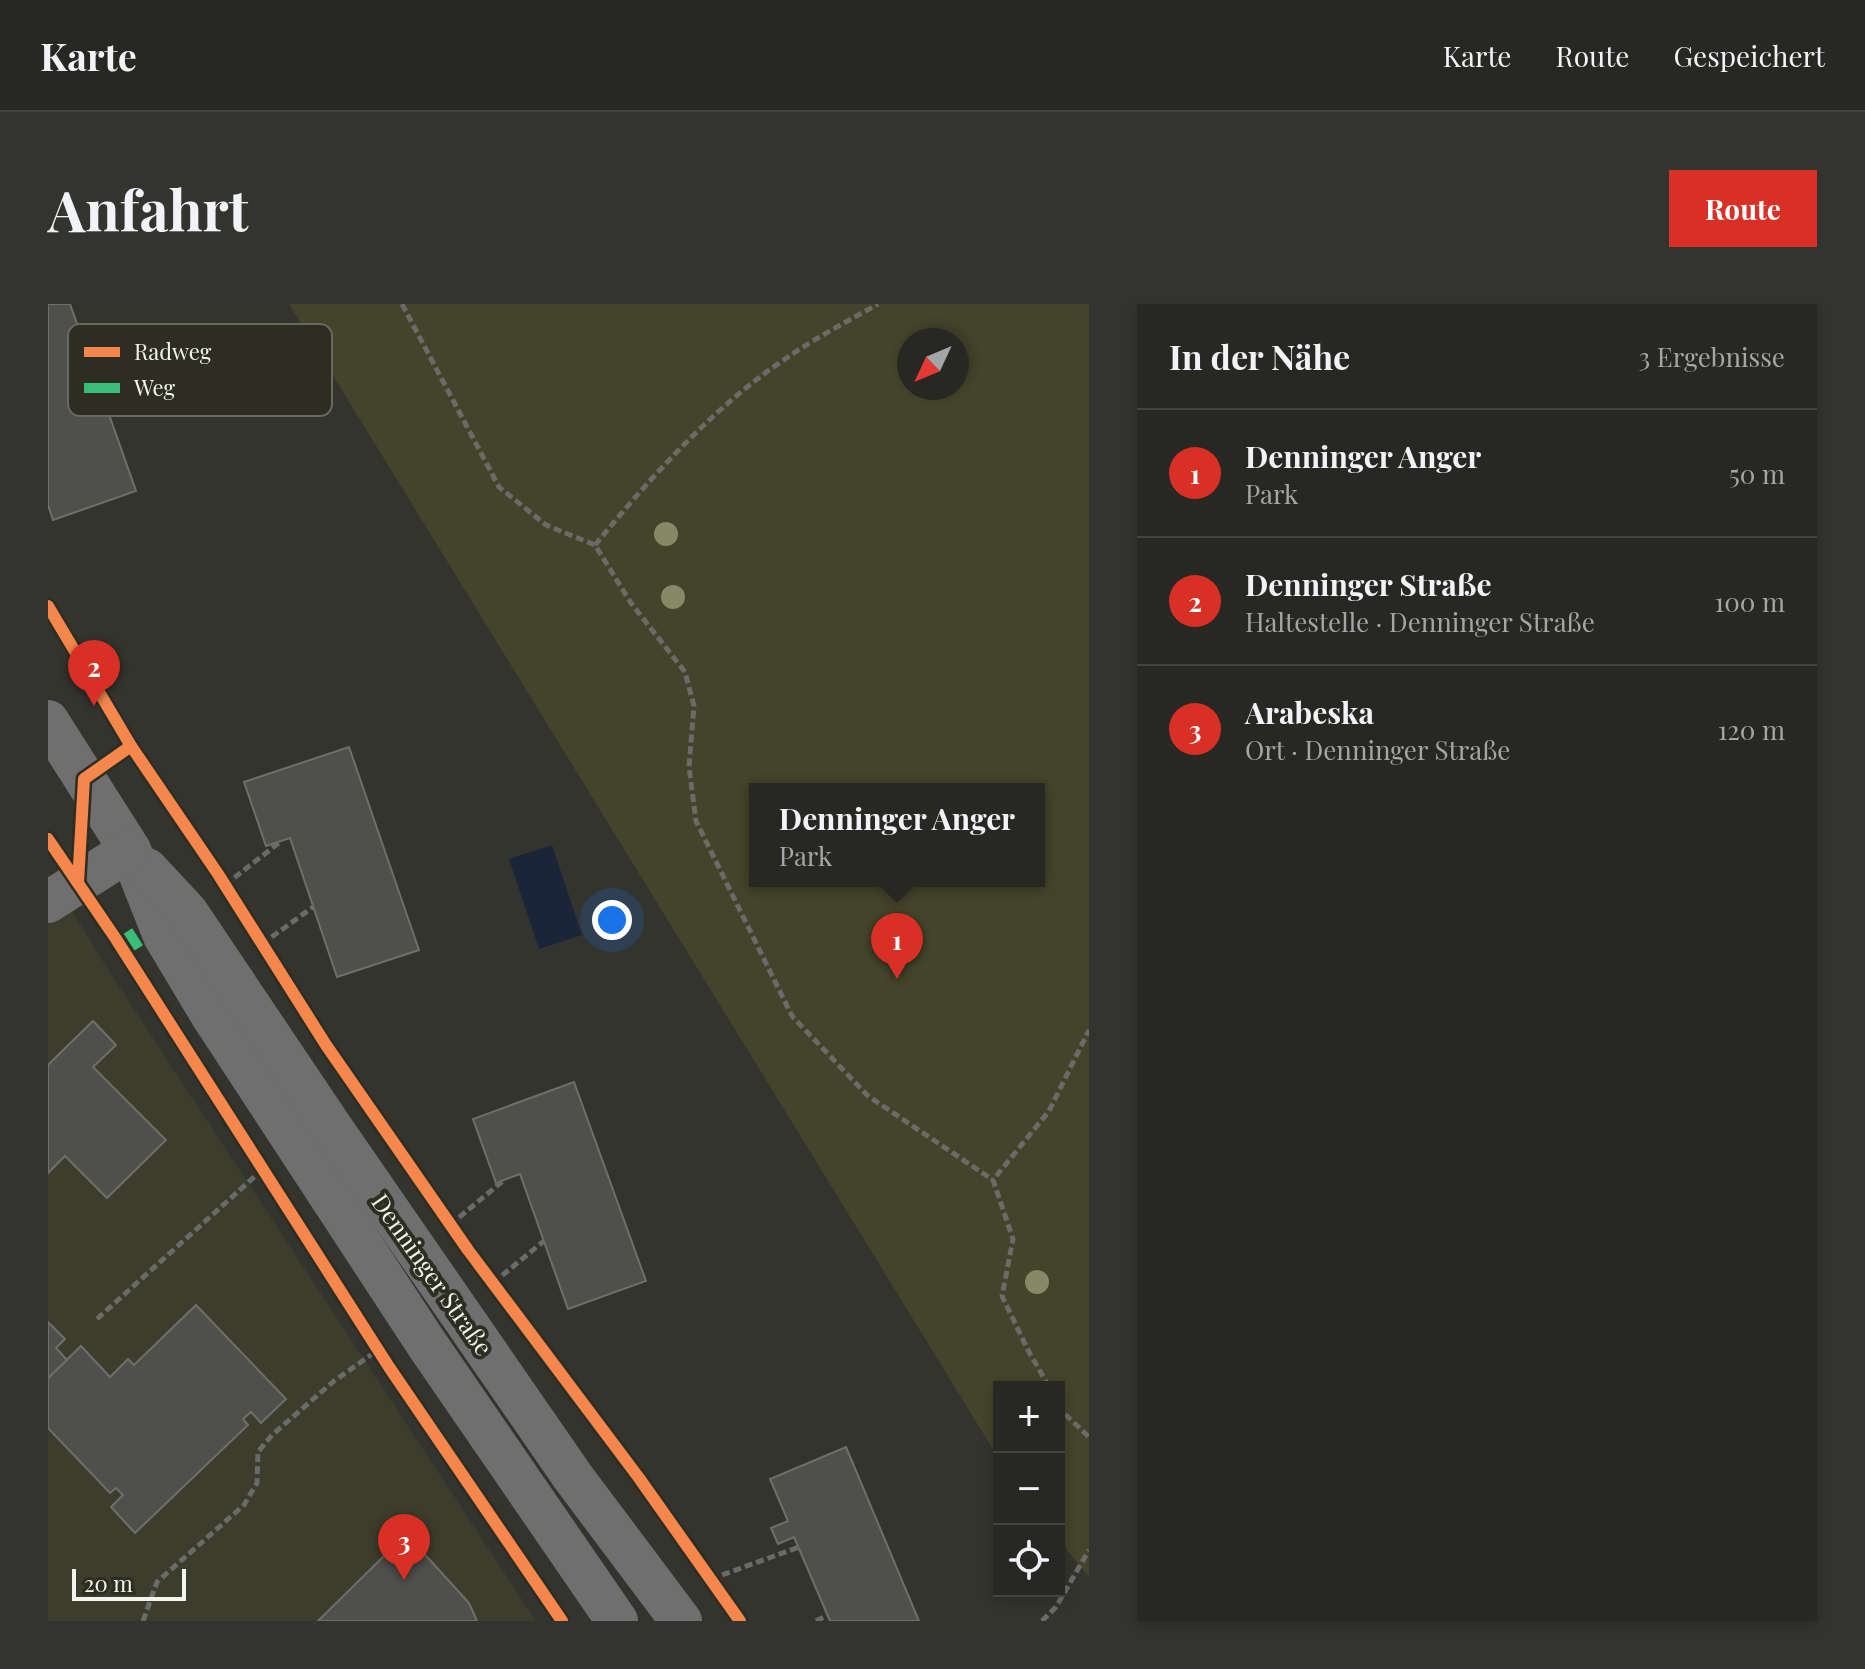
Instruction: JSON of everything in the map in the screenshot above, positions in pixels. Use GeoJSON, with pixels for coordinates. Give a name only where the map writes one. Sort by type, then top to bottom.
{"type":"FeatureCollection","features":[{"type":"Feature","properties":{"kind":"street","name":"Denninger Straße"},"geometry":{"type":"LineString","coordinates":[[48,721],[130,850],[187,912],[573,1477],[681,1621]]}},
{"type":"Feature","properties":{"kind":"street","name":"Denninger Straße"},"geometry":{"type":"LineString","coordinates":[[130,850],[164,936],[212,1016],[426,1343],[617,1621]]}},
{"type":"Feature","properties":{"kind":"street"},"geometry":{"type":"LineString","coordinates":[[48,902],[130,850]]}},
{"type":"Feature","properties":{"kind":"path"},"geometry":{"type":"LineString","coordinates":[[402,304],[499,487],[546,525],[595,545],[631,603],[685,672],[694,706],[689,767],[696,821],[792,1016],[868,1096],[993,1180],[1013,1239],[1002,1296],[1046,1381]]}},
{"type":"Feature","properties":{"kind":"path"},"geometry":{"type":"LineString","coordinates":[[595,545],[625,508],[714,415],[787,357],[878,304]]}},
{"type":"Feature","properties":{"kind":"path"},"geometry":{"type":"LineString","coordinates":[[225,885],[280,842]]}},
{"type":"Feature","properties":{"kind":"path"},"geometry":{"type":"LineString","coordinates":[[262,944],[313,907]]}},
{"type":"Feature","properties":{"kind":"path"},"geometry":{"type":"LineString","coordinates":[[993,1180],[1049,1111],[1089,1030]]}},
{"type":"Feature","properties":{"kind":"path"},"geometry":{"type":"LineString","coordinates":[[97,1319],[263,1169]]}},
{"type":"Feature","properties":{"kind":"path"},"geometry":{"type":"LineString","coordinates":[[450,1225],[504,1180]]}},
{"type":"Feature","properties":{"kind":"path"},"geometry":{"type":"LineString","coordinates":[[493,1283],[544,1241]]}},
{"type":"Feature","properties":{"kind":"path"},"geometry":{"type":"LineString","coordinates":[[143,1621],[157,1582],[244,1505],[257,1483],[258,1452],[272,1435],[334,1381],[378,1350]]}},
{"type":"Feature","properties":{"kind":"path"},"geometry":{"type":"LineString","coordinates":[[1065,1414],[1089,1437]]}},
{"type":"Feature","properties":{"kind":"path"},"geometry":{"type":"LineString","coordinates":[[711,1579],[799,1547]]}},
{"type":"Feature","properties":{"kind":"path"},"geometry":{"type":"LineString","coordinates":[[1042,1621],[1056,1607],[1089,1550]]}},
{"type":"Feature","properties":{"kind":"path"},"geometry":{"type":"LineString","coordinates":[[816,1621],[828,1615]]}},
{"type":"Feature","properties":{"kind":"shaded area"},"geometry":{"type":"Polygon","coordinates":[[[289,304],[1089,304],[1089,1577],[1065,1547],[1065,1381],[993,1381],[993,1449],[332,374],[332,324],[301,324],[289,304]]]}},
{"type":"Feature","properties":{"kind":"shaded area"},"geometry":{"type":"Polygon","coordinates":[[[48,872],[107,968],[536,1621],[48,1621],[48,872]]]}},
{"type":"Feature","properties":{"kind":"water"},"geometry":{"type":"Polygon","coordinates":[[[552,845],[582,935],[539,949],[509,859],[552,845]]]}},
{"type":"Feature","properties":{"kind":"building"},"geometry":{"type":"Polygon","coordinates":[[[48,304],[70,304],[77,324],[68,324],[68,416],[110,416],[136,491],[53,520],[48,505],[48,304]]]}},
{"type":"Feature","properties":{"kind":"building"},"geometry":{"type":"Polygon","coordinates":[[[349,747],[419,950],[337,977],[290,838],[266,846],[244,782],[349,747]]]}},
{"type":"Feature","properties":{"kind":"building"},"geometry":{"type":"Polygon","coordinates":[[[93,1021],[116,1045],[93,1067],[166,1140],[107,1198],[65,1156],[48,1173],[48,1065],[93,1021]]]}},
{"type":"Feature","properties":{"kind":"building"},"geometry":{"type":"Polygon","coordinates":[[[574,1082],[646,1281],[568,1309],[520,1174],[496,1183],[473,1119],[574,1082]]]}},
{"type":"Feature","properties":{"kind":"building"},"geometry":{"type":"Polygon","coordinates":[[[196,1305],[286,1399],[261,1423],[251,1412],[243,1419],[248,1425],[135,1533],[111,1507],[123,1495],[116,1488],[110,1493],[48,1428],[48,1378],[81,1346],[110,1377],[128,1359],[134,1365],[196,1305]]]}},
{"type":"Feature","properties":{"kind":"building"},"geometry":{"type":"Polygon","coordinates":[[[48,1322],[65,1339],[56,1348],[67,1360],[48,1378],[48,1322]]]}},
{"type":"Feature","properties":{"kind":"building"},"geometry":{"type":"Polygon","coordinates":[[[846,1447],[919,1621],[830,1621],[794,1537],[778,1544],[771,1528],[788,1521],[770,1479],[846,1447]]]}},
{"type":"Feature","properties":{"kind":"building"},"geometry":{"type":"Polygon","coordinates":[[[391,1549],[420,1549],[469,1603],[477,1621],[318,1621],[391,1549]]]}},
{"type":"Feature","properties":{"kind":"marked path"},"geometry":{"type":"LineString","coordinates":[[128,931],[142,953]]}},
{"type":"Feature","properties":{"kind":"cycle path"},"geometry":{"type":"LineString","coordinates":[[48,606],[131,746],[218,874],[326,1045],[468,1250],[639,1478],[740,1621]]}},
{"type":"Feature","properties":{"kind":"cycle path"},"geometry":{"type":"LineString","coordinates":[[78,883],[84,779],[131,746]]}},
{"type":"Feature","properties":{"kind":"cycle path"},"geometry":{"type":"LineString","coordinates":[[48,839],[116,939],[389,1367],[562,1621]]}},
{"type":"Feature","properties":{"kind":"place","name":"Denninger Straße"},"geometry":{"type":"Point","coordinates":[94,706]}},
{"type":"Feature","properties":{"kind":"place","name":"Denninger Anger"},"geometry":{"type":"Point","coordinates":[897,979]}},
{"type":"Feature","properties":{"kind":"place","name":"Arabeska"},"geometry":{"type":"Point","coordinates":[404,1580]}}]}
